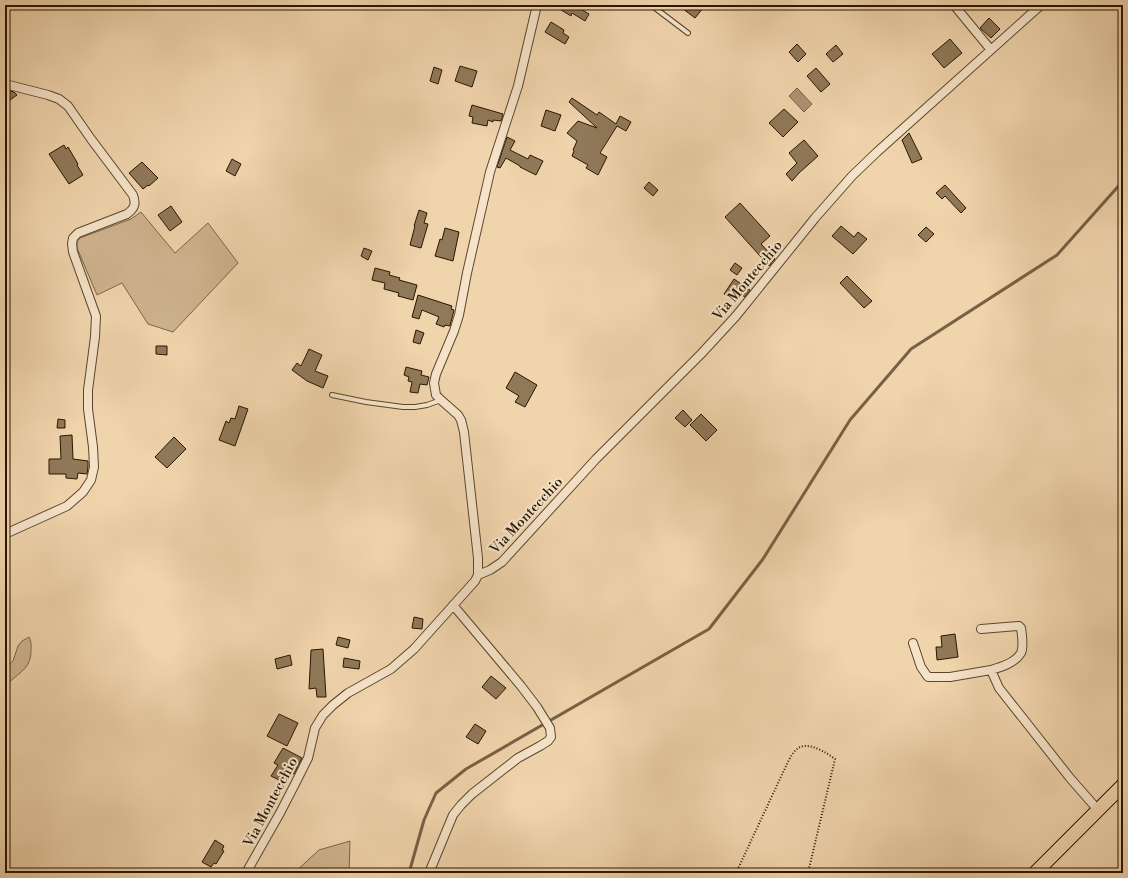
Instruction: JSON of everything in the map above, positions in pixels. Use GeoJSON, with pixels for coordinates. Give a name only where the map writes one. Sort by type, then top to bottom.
{"type":"FeatureCollection","features":[{"type":"Feature","properties":{"kind":"main road"},"geometry":{"type":"LineString","coordinates":[[1035,873],[1123,785]]}},
{"type":"Feature","properties":{"kind":"street","name":"Via Montecchio"},"geometry":{"type":"LineString","coordinates":[[246,873],[280,813],[308,758],[314,728],[323,715],[348,693],[391,668],[414,649],[475,581],[478,575],[478,558],[464,432],[458,415],[436,395],[434,383],[436,374],[459,315],[490,172],[518,86],[537,5]]}},
{"type":"Feature","properties":{"kind":"street"},"geometry":{"type":"LineString","coordinates":[[954,5],[991,50]]}},
{"type":"Feature","properties":{"kind":"street","name":"Via Montecchio"},"geometry":{"type":"LineString","coordinates":[[478,575],[490,570],[502,562],[596,459],[701,354],[736,316],[815,218],[852,176],[1041,5]]}},
{"type":"Feature","properties":{"kind":"street"},"geometry":{"type":"LineString","coordinates":[[5,84],[48,95],[59,99],[68,106],[133,195],[135,203],[134,209],[127,214],[78,233],[73,238],[72,244],[73,252],[96,316],[95,337],[88,390],[88,409],[94,467],[91,480],[84,492],[67,506],[5,534]]}},
{"type":"Feature","properties":{"kind":"street"},"geometry":{"type":"LineString","coordinates":[[429,873],[453,815],[472,794],[518,758],[540,746],[550,737],[550,728],[521,686],[453,605]]}},
{"type":"Feature","properties":{"kind":"street"},"geometry":{"type":"LineString","coordinates":[[913,643],[921,667],[928,677],[950,677],[991,670],[1014,660],[1021,652],[1023,640],[1021,628],[1019,626],[981,629]]}},
{"type":"Feature","properties":{"kind":"street"},"geometry":{"type":"LineString","coordinates":[[991,670],[999,688],[1070,778],[1098,810]]}},
{"type":"Feature","properties":{"kind":"lane"},"geometry":{"type":"LineString","coordinates":[[651,5],[688,33]]}},
{"type":"Feature","properties":{"kind":"lane"},"geometry":{"type":"LineString","coordinates":[[332,395],[366,402],[404,407],[427,405],[441,400]]}},
{"type":"Feature","properties":{"kind":"path"},"geometry":{"type":"LineString","coordinates":[[736,873],[786,766],[795,750],[800,746],[808,746],[826,752],[835,759],[808,873]]}},
{"type":"Feature","properties":{"kind":"shaded area"},"geometry":{"type":"Polygon","coordinates":[[[797,88],[812,104],[804,112],[789,96],[797,88]]]}},
{"type":"Feature","properties":{"kind":"shaded area"},"geometry":{"type":"Polygon","coordinates":[[[141,212],[175,253],[208,223],[238,263],[173,332],[148,324],[122,283],[97,295],[77,248],[77,242],[80,238],[131,219],[141,212]]]}},
{"type":"Feature","properties":{"kind":"shaded area"},"geometry":{"type":"Polygon","coordinates":[[[29,637],[31,643],[31,653],[28,664],[5,687],[5,668],[13,661],[18,646],[22,641],[29,637]]]}},
{"type":"Feature","properties":{"kind":"shaded area"},"geometry":{"type":"Polygon","coordinates":[[[350,841],[349,873],[294,873],[319,850],[350,841]]]}},
{"type":"Feature","properties":{"kind":"building"},"geometry":{"type":"Polygon","coordinates":[[[553,5],[578,5],[577,7],[589,14],[585,21],[572,13],[571,16],[553,5]]]}},
{"type":"Feature","properties":{"kind":"building"},"geometry":{"type":"Polygon","coordinates":[[[678,5],[699,5],[703,8],[695,18],[678,5]]]}},
{"type":"Feature","properties":{"kind":"building"},"geometry":{"type":"Polygon","coordinates":[[[989,18],[1000,29],[991,38],[980,28],[989,18]]]}},
{"type":"Feature","properties":{"kind":"building"},"geometry":{"type":"Polygon","coordinates":[[[551,22],[564,30],[563,33],[569,37],[565,44],[545,32],[551,22]]]}},
{"type":"Feature","properties":{"kind":"building"},"geometry":{"type":"Polygon","coordinates":[[[950,39],[962,53],[944,68],[932,54],[950,39]]]}},
{"type":"Feature","properties":{"kind":"building"},"geometry":{"type":"Polygon","coordinates":[[[797,44],[806,54],[798,62],[789,52],[797,44]]]}},
{"type":"Feature","properties":{"kind":"building"},"geometry":{"type":"Polygon","coordinates":[[[836,45],[843,54],[833,62],[826,54],[836,45]]]}},
{"type":"Feature","properties":{"kind":"building"},"geometry":{"type":"Polygon","coordinates":[[[460,66],[477,71],[472,87],[455,81],[460,66]]]}},
{"type":"Feature","properties":{"kind":"building"},"geometry":{"type":"Polygon","coordinates":[[[434,67],[442,70],[438,84],[430,81],[434,67]]]}},
{"type":"Feature","properties":{"kind":"building"},"geometry":{"type":"Polygon","coordinates":[[[816,68],[830,84],[821,92],[807,76],[816,68]]]}},
{"type":"Feature","properties":{"kind":"building"},"geometry":{"type":"Polygon","coordinates":[[[7,90],[14,92],[17,95],[10,100],[5,94],[7,90]]]}},
{"type":"Feature","properties":{"kind":"building"},"geometry":{"type":"Polygon","coordinates":[[[572,98],[597,115],[599,112],[616,124],[620,116],[631,122],[626,131],[617,126],[600,153],[607,157],[598,175],[586,168],[588,165],[572,156],[577,141],[567,133],[578,121],[597,128],[569,102],[572,98]]]}},
{"type":"Feature","properties":{"kind":"building"},"geometry":{"type":"Polygon","coordinates":[[[472,105],[503,114],[501,121],[493,120],[493,122],[488,120],[487,126],[472,123],[473,117],[469,116],[472,105]]]}},
{"type":"Feature","properties":{"kind":"building"},"geometry":{"type":"Polygon","coordinates":[[[784,109],[798,122],[783,137],[769,123],[784,109]]]}},
{"type":"Feature","properties":{"kind":"building"},"geometry":{"type":"Polygon","coordinates":[[[546,110],[561,115],[555,131],[541,126],[546,110]]]}},
{"type":"Feature","properties":{"kind":"building"},"geometry":{"type":"Polygon","coordinates":[[[909,133],[922,159],[912,163],[902,140],[909,133]]]}},
{"type":"Feature","properties":{"kind":"building"},"geometry":{"type":"Polygon","coordinates":[[[507,137],[515,141],[510,150],[528,159],[530,155],[543,161],[536,175],[506,158],[500,168],[497,167],[507,137]]]}},
{"type":"Feature","properties":{"kind":"building"},"geometry":{"type":"Polygon","coordinates":[[[804,140],[818,156],[792,181],[786,174],[797,163],[789,153],[804,140]]]}},
{"type":"Feature","properties":{"kind":"building"},"geometry":{"type":"Polygon","coordinates":[[[64,145],[66,149],[68,147],[83,175],[69,184],[49,154],[64,145]]]}},
{"type":"Feature","properties":{"kind":"building"},"geometry":{"type":"Polygon","coordinates":[[[232,159],[241,164],[235,176],[226,171],[232,159]]]}},
{"type":"Feature","properties":{"kind":"building"},"geometry":{"type":"Polygon","coordinates":[[[142,162],[158,178],[143,189],[129,173],[142,162]]]}},
{"type":"Feature","properties":{"kind":"building"},"geometry":{"type":"Polygon","coordinates":[[[649,182],[658,190],[653,196],[644,188],[649,182]]]}},
{"type":"Feature","properties":{"kind":"building"},"geometry":{"type":"Polygon","coordinates":[[[945,185],[966,208],[961,213],[945,196],[942,199],[936,193],[945,185]]]}},
{"type":"Feature","properties":{"kind":"building"},"geometry":{"type":"Polygon","coordinates":[[[740,203],[770,236],[761,244],[775,259],[769,266],[725,217],[740,203]]]}},
{"type":"Feature","properties":{"kind":"building"},"geometry":{"type":"Polygon","coordinates":[[[171,206],[182,222],[170,231],[158,215],[171,206]]]}},
{"type":"Feature","properties":{"kind":"building"},"geometry":{"type":"Polygon","coordinates":[[[419,210],[427,213],[424,223],[428,224],[421,248],[410,245],[419,210]]]}},
{"type":"Feature","properties":{"kind":"building"},"geometry":{"type":"Polygon","coordinates":[[[841,226],[854,237],[858,232],[867,239],[853,254],[832,236],[841,226]]]}},
{"type":"Feature","properties":{"kind":"building"},"geometry":{"type":"Polygon","coordinates":[[[926,227],[934,234],[926,242],[918,235],[926,227]]]}},
{"type":"Feature","properties":{"kind":"building"},"geometry":{"type":"Polygon","coordinates":[[[445,228],[459,232],[453,261],[435,256],[440,239],[442,240],[445,228]]]}},
{"type":"Feature","properties":{"kind":"building"},"geometry":{"type":"Polygon","coordinates":[[[364,248],[372,251],[368,260],[361,256],[364,248]]]}},
{"type":"Feature","properties":{"kind":"building"},"geometry":{"type":"Polygon","coordinates":[[[735,263],[742,268],[737,275],[730,270],[735,263]]]}},
{"type":"Feature","properties":{"kind":"building"},"geometry":{"type":"Polygon","coordinates":[[[375,268],[390,272],[389,275],[400,278],[399,280],[417,285],[413,300],[398,296],[399,293],[384,289],[385,283],[372,280],[375,268]]]}},
{"type":"Feature","properties":{"kind":"building"},"geometry":{"type":"Polygon","coordinates":[[[847,276],[872,301],[864,308],[840,283],[847,276]]]}},
{"type":"Feature","properties":{"kind":"building"},"geometry":{"type":"Polygon","coordinates":[[[734,279],[750,290],[745,297],[737,292],[732,300],[724,294],[734,279]]]}},
{"type":"Feature","properties":{"kind":"building"},"geometry":{"type":"Polygon","coordinates":[[[418,295],[452,306],[451,309],[454,310],[450,326],[445,325],[444,327],[436,324],[439,317],[422,310],[419,319],[412,317],[418,295]]]}},
{"type":"Feature","properties":{"kind":"building"},"geometry":{"type":"Polygon","coordinates":[[[416,330],[424,333],[420,344],[413,342],[416,330]]]}},
{"type":"Feature","properties":{"kind":"building"},"geometry":{"type":"Polygon","coordinates":[[[156,346],[167,346],[167,355],[156,354],[156,346]]]}},
{"type":"Feature","properties":{"kind":"building"},"geometry":{"type":"Polygon","coordinates":[[[309,349],[322,355],[315,371],[328,376],[323,388],[307,381],[292,370],[297,363],[301,366],[309,349]]]}},
{"type":"Feature","properties":{"kind":"building"},"geometry":{"type":"Polygon","coordinates":[[[406,367],[422,371],[421,375],[429,377],[427,385],[420,384],[418,393],[410,392],[412,382],[408,381],[409,377],[404,375],[406,367]]]}},
{"type":"Feature","properties":{"kind":"building"},"geometry":{"type":"Polygon","coordinates":[[[515,372],[537,385],[525,407],[515,402],[519,396],[506,388],[515,372]]]}},
{"type":"Feature","properties":{"kind":"building"},"geometry":{"type":"Polygon","coordinates":[[[239,406],[248,409],[235,446],[219,440],[226,421],[229,423],[231,418],[235,419],[239,406]]]}},
{"type":"Feature","properties":{"kind":"building"},"geometry":{"type":"Polygon","coordinates":[[[683,410],[692,420],[685,427],[675,418],[683,410]]]}},
{"type":"Feature","properties":{"kind":"building"},"geometry":{"type":"Polygon","coordinates":[[[701,414],[717,430],[706,441],[690,425],[701,414]]]}},
{"type":"Feature","properties":{"kind":"building"},"geometry":{"type":"Polygon","coordinates":[[[58,419],[65,420],[65,428],[57,428],[58,419]]]}},
{"type":"Feature","properties":{"kind":"building"},"geometry":{"type":"Polygon","coordinates":[[[72,435],[73,459],[88,461],[87,474],[78,473],[77,479],[66,478],[66,474],[49,474],[49,459],[61,459],[60,436],[72,435]]]}},
{"type":"Feature","properties":{"kind":"building"},"geometry":{"type":"Polygon","coordinates":[[[174,437],[186,449],[167,468],[155,457],[174,437]]]}},
{"type":"Feature","properties":{"kind":"building"},"geometry":{"type":"Polygon","coordinates":[[[414,617],[423,619],[422,629],[412,628],[414,617]]]}},
{"type":"Feature","properties":{"kind":"building"},"geometry":{"type":"Polygon","coordinates":[[[955,634],[958,657],[937,660],[936,647],[942,647],[941,636],[955,634]]]}},
{"type":"Feature","properties":{"kind":"building"},"geometry":{"type":"Polygon","coordinates":[[[338,637],[350,640],[348,648],[336,645],[338,637]]]}},
{"type":"Feature","properties":{"kind":"building"},"geometry":{"type":"Polygon","coordinates":[[[323,649],[326,697],[317,697],[316,688],[309,689],[311,650],[323,649]]]}},
{"type":"Feature","properties":{"kind":"building"},"geometry":{"type":"Polygon","coordinates":[[[290,655],[292,665],[277,669],[275,659],[290,655]]]}},
{"type":"Feature","properties":{"kind":"building"},"geometry":{"type":"Polygon","coordinates":[[[344,658],[360,661],[359,669],[343,667],[344,658]]]}},
{"type":"Feature","properties":{"kind":"building"},"geometry":{"type":"Polygon","coordinates":[[[491,676],[506,688],[496,699],[482,687],[491,676]]]}},
{"type":"Feature","properties":{"kind":"building"},"geometry":{"type":"Polygon","coordinates":[[[279,714],[298,723],[287,746],[267,736],[279,714]]]}},
{"type":"Feature","properties":{"kind":"building"},"geometry":{"type":"Polygon","coordinates":[[[475,724],[486,731],[478,744],[466,737],[475,724]]]}},
{"type":"Feature","properties":{"kind":"building"},"geometry":{"type":"Polygon","coordinates":[[[283,748],[302,758],[294,774],[291,773],[286,781],[284,779],[283,782],[271,776],[278,765],[274,763],[283,748]]]}},
{"type":"Feature","properties":{"kind":"building"},"geometry":{"type":"Polygon","coordinates":[[[215,840],[224,846],[222,850],[224,851],[216,864],[214,863],[211,867],[202,862],[215,840]]]}},
{"type":"Feature","properties":{"kind":"waterway"},"geometry":{"type":"LineString","coordinates":[[409,873],[424,820],[436,793],[466,769],[709,629],[763,559],[850,420],[911,349],[1057,255],[1123,181]]}}]}
